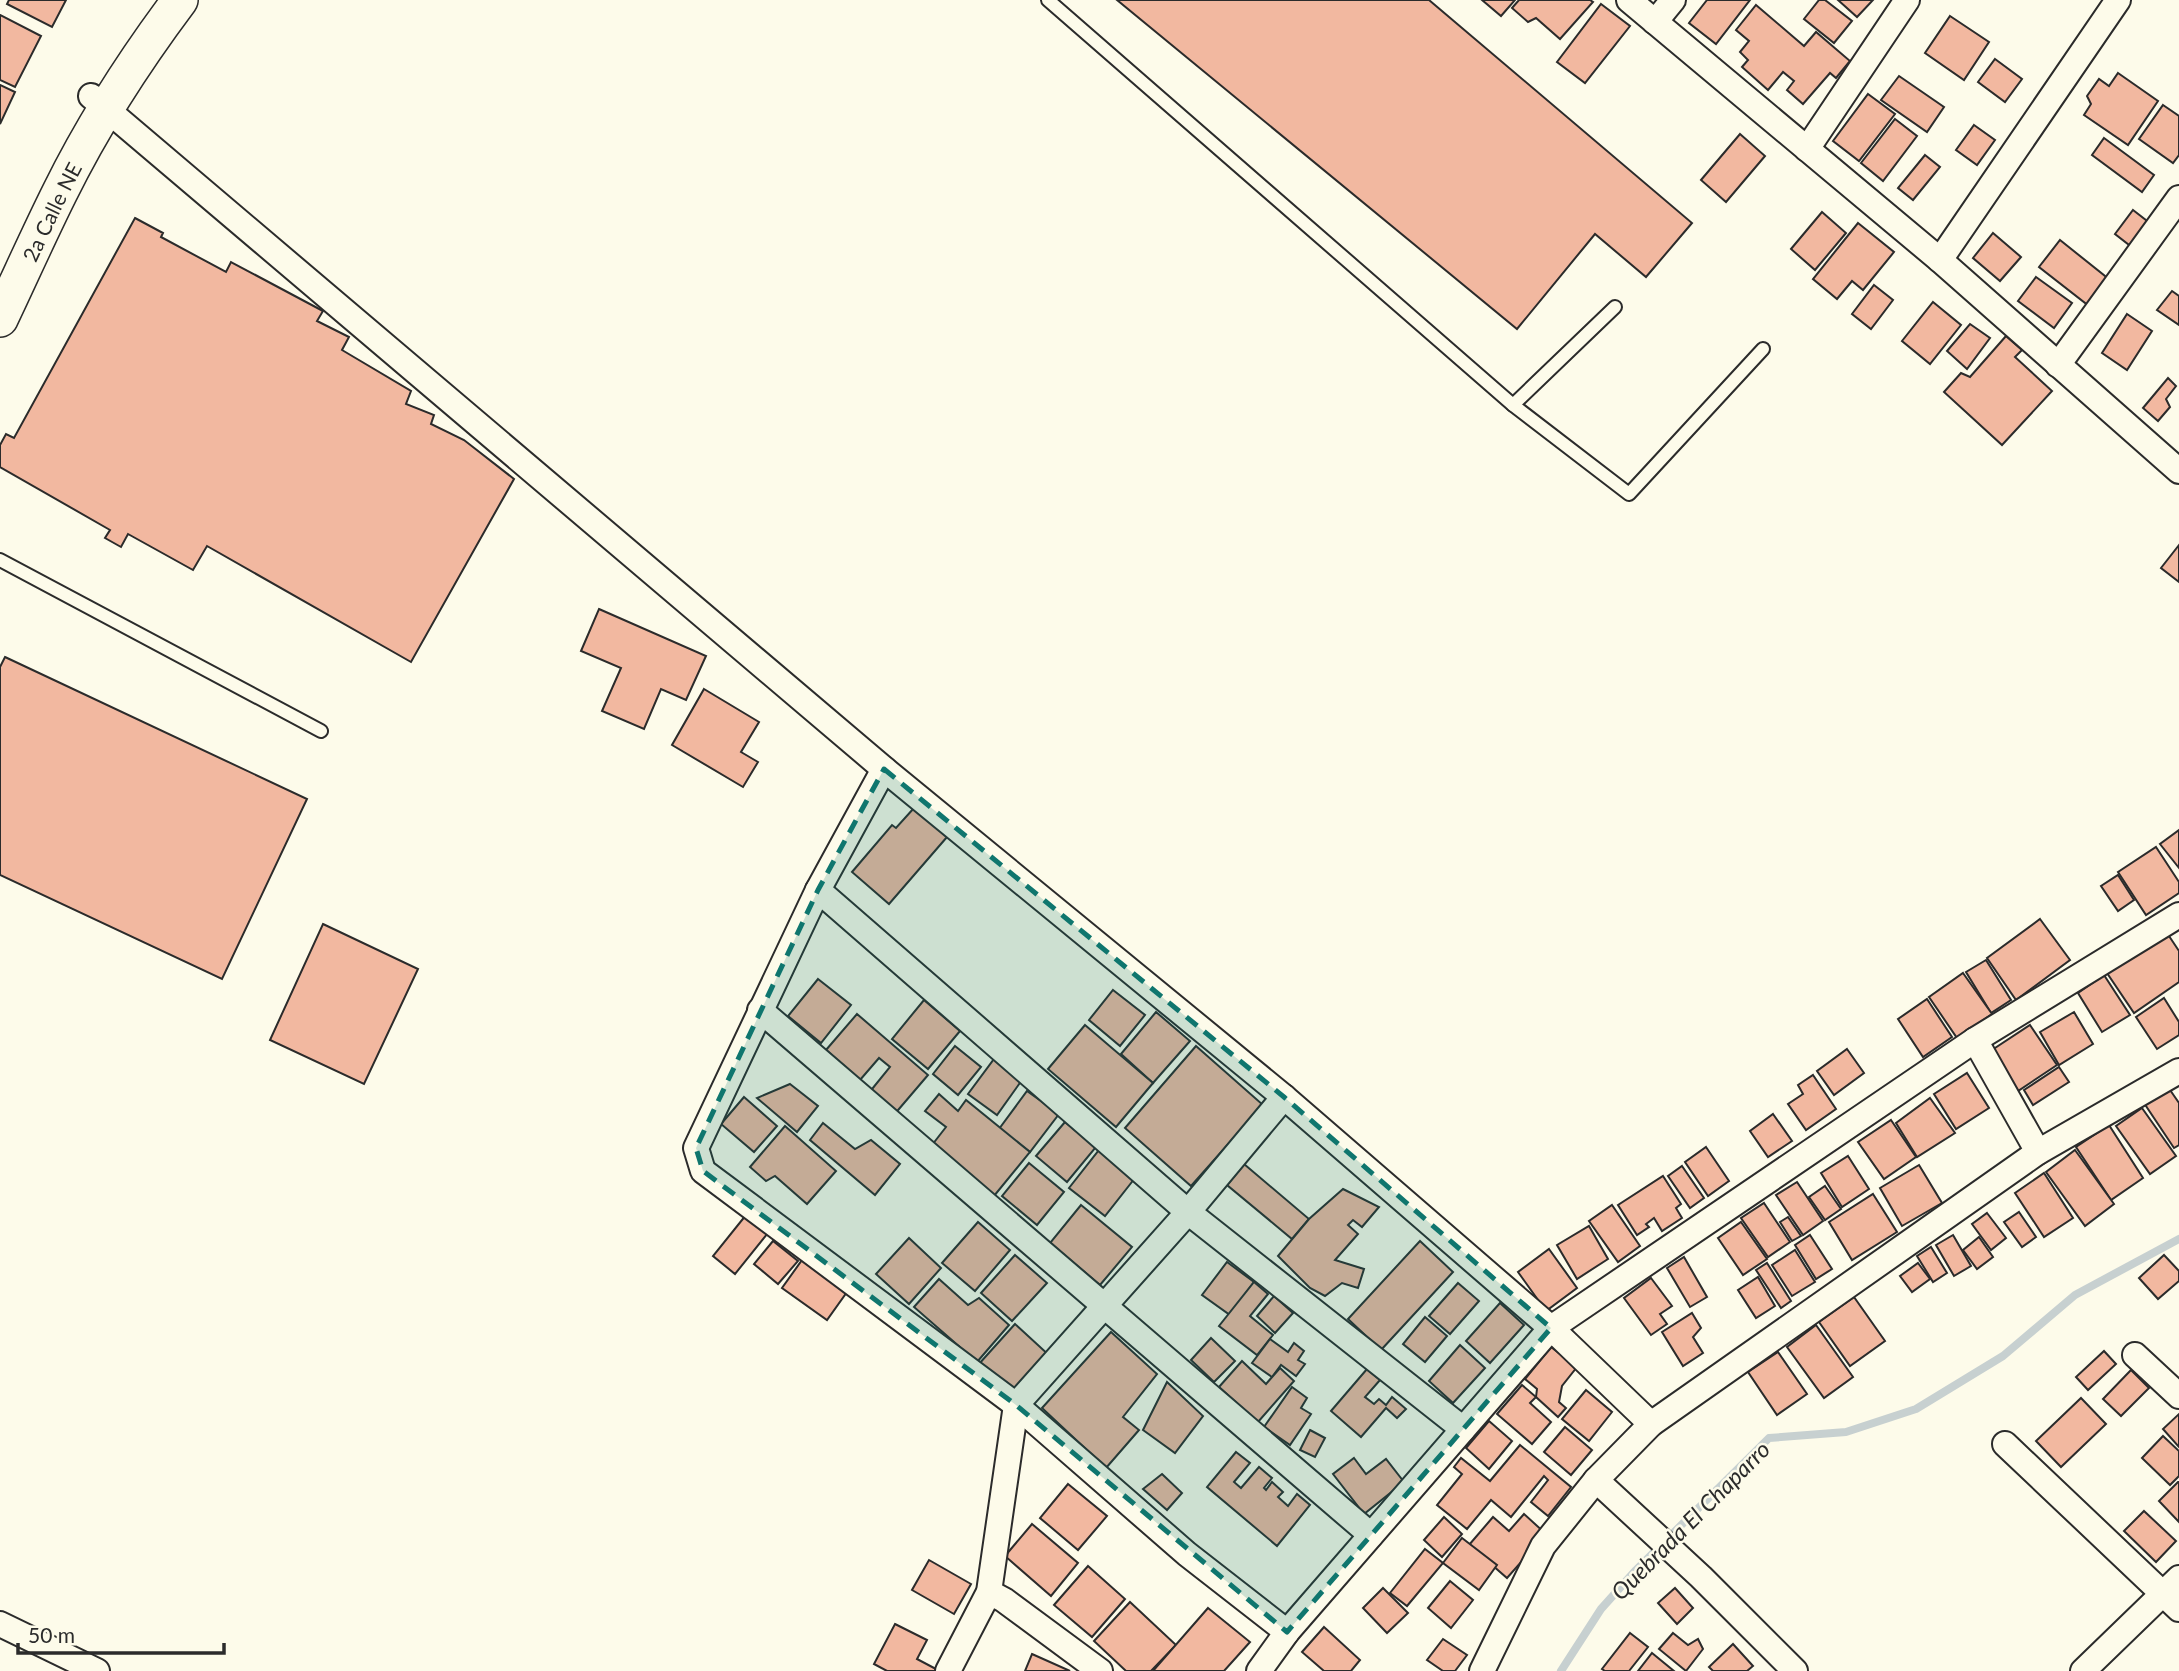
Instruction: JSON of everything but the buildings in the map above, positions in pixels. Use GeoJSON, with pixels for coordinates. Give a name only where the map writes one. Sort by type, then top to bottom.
{"type":"FeatureCollection","features":[{"type":"Feature","properties":{"kind":"main road"},"geometry":{"type":"LineString","coordinates":[[99,102],[154,0]]}},
{"type":"Feature","properties":{"kind":"main road"},"geometry":{"type":"LineString","coordinates":[[99,102],[180,0]]}},
{"type":"Feature","properties":{"kind":"main road","name":"2a Calle NE"},"geometry":{"type":"LineString","coordinates":[[0,319],[5,272],[45,180],[99,102]]}},
{"type":"Feature","properties":{"kind":"street"},"geometry":{"type":"LineString","coordinates":[[1629,0],[1940,260],[2179,471]]}},
{"type":"Feature","properties":{"kind":"street"},"geometry":{"type":"LineString","coordinates":[[1655,22],[1673,0]]}},
{"type":"Feature","properties":{"kind":"street"},"geometry":{"type":"LineString","coordinates":[[1807,149],[1907,0]]}},
{"type":"Feature","properties":{"kind":"street"},"geometry":{"type":"LineString","coordinates":[[1940,260],[2118,0]]}},
{"type":"Feature","properties":{"kind":"street"},"geometry":{"type":"LineString","coordinates":[[99,102],[884,769],[1284,1097],[1551,1328],[1651,1424]]}},
{"type":"Feature","properties":{"kind":"street"},"geometry":{"type":"LineString","coordinates":[[2058,365],[2179,198]]}},
{"type":"Feature","properties":{"kind":"street"},"geometry":{"type":"LineString","coordinates":[[884,769],[818,890],[696,1148],[703,1171],[1016,1405],[1187,1554],[1287,1632]]}},
{"type":"Feature","properties":{"kind":"street"},"geometry":{"type":"LineString","coordinates":[[818,890],[1188,1212],[1463,1429]]}},
{"type":"Feature","properties":{"kind":"street"},"geometry":{"type":"LineString","coordinates":[[1259,1671],[1287,1632],[1551,1328],[1975,1040],[2179,915]]}},
{"type":"Feature","properties":{"kind":"street"},"geometry":{"type":"LineString","coordinates":[[760,1010],[1371,1535]]}},
{"type":"Feature","properties":{"kind":"street"},"geometry":{"type":"LineString","coordinates":[[1975,1040],[2038,1152]]}},
{"type":"Feature","properties":{"kind":"street"},"geometry":{"type":"LineString","coordinates":[[1482,1671],[1544,1546],[1597,1480],[1651,1424],[2038,1152],[2179,1071]]}},
{"type":"Feature","properties":{"kind":"street"},"geometry":{"type":"LineString","coordinates":[[948,1671],[989,1592],[1016,1405],[1188,1212],[1284,1097]]}},
{"type":"Feature","properties":{"kind":"street"},"geometry":{"type":"LineString","coordinates":[[2135,1355],[2179,1396]]}},
{"type":"Feature","properties":{"kind":"street"},"geometry":{"type":"LineString","coordinates":[[2005,1444],[2174,1593],[2084,1671]]}},
{"type":"Feature","properties":{"kind":"street"},"geometry":{"type":"LineString","coordinates":[[1597,1480],[1702,1577],[1795,1671]]}},
{"type":"Feature","properties":{"kind":"street"},"geometry":{"type":"LineString","coordinates":[[989,1592],[1004,1600],[1100,1671]]}},
{"type":"Feature","properties":{"kind":"street"},"geometry":{"type":"LineString","coordinates":[[0,1624],[97,1671]]}},
{"type":"Feature","properties":{"kind":"lane"},"geometry":{"type":"LineString","coordinates":[[1048,0],[1513,405],[1629,494],[1763,349]]}},
{"type":"Feature","properties":{"kind":"lane"},"geometry":{"type":"LineString","coordinates":[[1513,405],[1615,307]]}},
{"type":"Feature","properties":{"kind":"lane"},"geometry":{"type":"LineString","coordinates":[[0,560],[321,731]]}},
{"type":"Feature","properties":{"kind":"highlighted area"},"geometry":{"type":"Polygon","coordinates":[[[884,769],[1284,1097],[1551,1328],[1287,1632],[1016,1405],[703,1171],[696,1148],[818,890],[884,769]]]}},
{"type":"Feature","properties":{"kind":"waterway","name":"Quebrada El Chaparro"},"geometry":{"type":"LineString","coordinates":[[1561,1671],[1601,1609],[1636,1570],[1769,1438],[1846,1432],[1916,1409],[2003,1356],[2075,1295],[2179,1239]]}}]}
